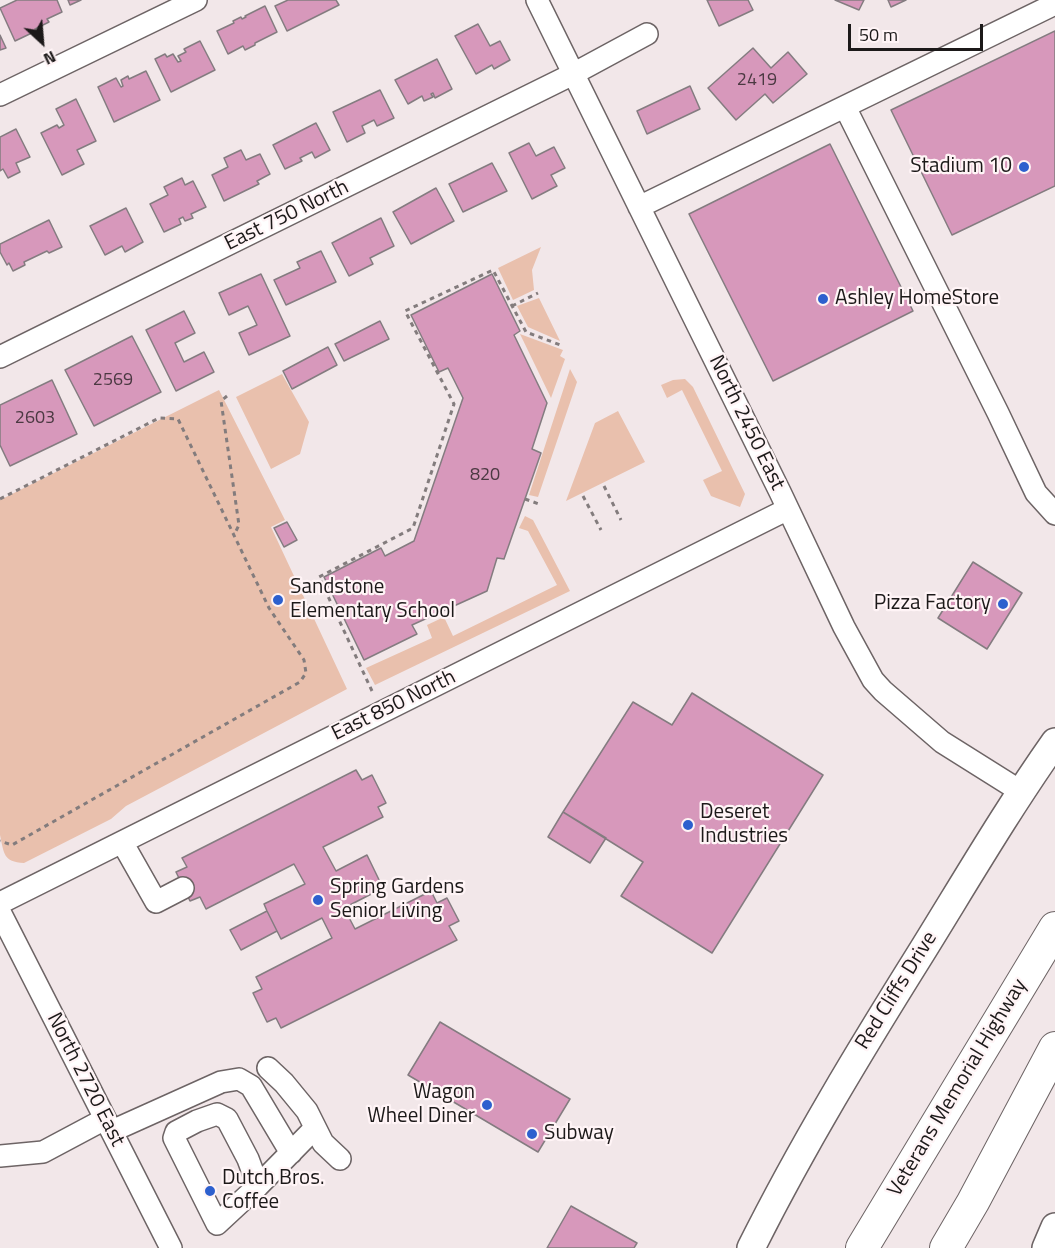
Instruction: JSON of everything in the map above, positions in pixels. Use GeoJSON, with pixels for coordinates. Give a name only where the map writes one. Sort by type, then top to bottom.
{"type":"FeatureCollection","features":[{"type":"Feature","properties":{"kind":"highway","name":"Veterans Memorial Highway"},"geometry":{"type":"LineString","coordinates":[[862,1248],[1055,928]]}},
{"type":"Feature","properties":{"kind":"highway"},"geometry":{"type":"LineString","coordinates":[[946,1248],[1055,1048]]}},
{"type":"Feature","properties":{"kind":"highway"},"geometry":{"type":"LineString","coordinates":[[951,1248],[973,1202]]}},
{"type":"Feature","properties":{"kind":"main road","name":"Red Cliffs Drive"},"geometry":{"type":"LineString","coordinates":[[751,1248],[840,1084],[1020,792],[1055,742]]}},
{"type":"Feature","properties":{"kind":"main road"},"geometry":{"type":"LineString","coordinates":[[1046,1248],[1055,1227]]}},
{"type":"Feature","properties":{"kind":"street"},"geometry":{"type":"LineString","coordinates":[[0,96],[196,0]]}},
{"type":"Feature","properties":{"kind":"street","name":"North 2450 East"},"geometry":{"type":"LineString","coordinates":[[537,0],[844,627],[873,680],[942,742],[1020,792]]}},
{"type":"Feature","properties":{"kind":"street"},"geometry":{"type":"LineString","coordinates":[[639,207],[1055,4]]}},
{"type":"Feature","properties":{"kind":"street","name":"East 750 North"},"geometry":{"type":"LineString","coordinates":[[0,357],[573,74],[646,34]]}},
{"type":"Feature","properties":{"kind":"street"},"geometry":{"type":"LineString","coordinates":[[845,107],[1036,493],[1055,514]]}},
{"type":"Feature","properties":{"kind":"street","name":"East 850 North"},"geometry":{"type":"LineString","coordinates":[[0,903],[788,509]]}},
{"type":"Feature","properties":{"kind":"street"},"geometry":{"type":"LineString","coordinates":[[122,842],[156,902],[183,888]]}},
{"type":"Feature","properties":{"kind":"street","name":"North 2720 East"},"geometry":{"type":"LineString","coordinates":[[0,912],[171,1248]]}},
{"type":"Feature","properties":{"kind":"street"},"geometry":{"type":"LineString","coordinates":[[268,1068],[307,1111],[323,1143],[340,1159]]}},
{"type":"Feature","properties":{"kind":"street"},"geometry":{"type":"LineString","coordinates":[[0,1156],[43,1152],[221,1082],[239,1079],[251,1086],[291,1153]]}},
{"type":"Feature","properties":{"kind":"street"},"geometry":{"type":"LineString","coordinates":[[255,1179],[248,1159],[227,1119],[217,1114],[176,1132],[174,1138],[217,1224],[255,1179],[291,1153],[315,1128]]}},
{"type":"Feature","properties":{"kind":"path"},"geometry":{"type":"LineString","coordinates":[[372,691],[318,577],[413,528],[454,404],[405,311],[493,270],[526,332],[563,346]]}},
{"type":"Feature","properties":{"kind":"path"},"geometry":{"type":"LineString","coordinates":[[512,306],[538,293]]}},
{"type":"Feature","properties":{"kind":"path"},"geometry":{"type":"LineString","coordinates":[[227,396],[220,401],[239,525],[234,535]]}},
{"type":"Feature","properties":{"kind":"path"},"geometry":{"type":"LineString","coordinates":[[0,499],[159,418],[178,419],[269,608],[304,660],[306,673],[300,682],[12,845],[0,841]]}},
{"type":"Feature","properties":{"kind":"path"},"geometry":{"type":"LineString","coordinates":[[604,486],[621,520]]}},
{"type":"Feature","properties":{"kind":"path"},"geometry":{"type":"LineString","coordinates":[[583,496],[602,530]]}},
{"type":"Feature","properties":{"kind":"path"},"geometry":{"type":"LineString","coordinates":[[525,499],[539,504]]}},
{"type":"Feature","properties":{"kind":"shaded area"},"geometry":{"type":"Polygon","coordinates":[[[541,247],[532,270],[534,290],[513,300],[498,268],[541,247]]]}},
{"type":"Feature","properties":{"kind":"shaded area"},"geometry":{"type":"Polygon","coordinates":[[[539,298],[560,341],[528,327],[517,306],[539,298]]]}},
{"type":"Feature","properties":{"kind":"shaded area"},"geometry":{"type":"Polygon","coordinates":[[[520,334],[563,350],[560,356],[565,359],[551,398],[520,334]]]}},
{"type":"Feature","properties":{"kind":"shaded area"},"geometry":{"type":"Polygon","coordinates":[[[570,369],[577,382],[538,497],[529,495],[570,369]]]}},
{"type":"Feature","properties":{"kind":"shaded area"},"geometry":{"type":"Polygon","coordinates":[[[282,374],[309,422],[300,454],[271,469],[236,397],[282,374]]]}},
{"type":"Feature","properties":{"kind":"shaded area"},"geometry":{"type":"Polygon","coordinates":[[[685,379],[693,387],[745,494],[740,507],[711,496],[703,480],[722,471],[682,390],[667,398],[661,385],[673,380],[685,379]]]}},
{"type":"Feature","properties":{"kind":"shaded area"},"geometry":{"type":"Polygon","coordinates":[[[219,390],[285,520],[271,527],[347,689],[126,806],[111,819],[24,863],[12,861],[4,852],[0,835],[0,500],[219,390]]]}},
{"type":"Feature","properties":{"kind":"shaded area"},"geometry":{"type":"Polygon","coordinates":[[[618,411],[645,462],[566,501],[595,423],[618,411]]]}},
{"type":"Feature","properties":{"kind":"shaded area"},"geometry":{"type":"Polygon","coordinates":[[[525,516],[533,520],[570,591],[375,685],[366,668],[432,638],[427,625],[444,617],[453,636],[557,585],[528,531],[519,528],[525,516]]]}},
{"type":"Feature","properties":{"kind":"building"},"geometry":{"type":"Polygon","coordinates":[[[17,0],[57,0],[62,12],[47,19],[49,22],[35,29],[36,31],[15,41],[0,8],[17,0]]]}},
{"type":"Feature","properties":{"kind":"building"},"geometry":{"type":"Polygon","coordinates":[[[68,0],[81,0],[70,5],[68,0]]]}},
{"type":"Feature","properties":{"kind":"building"},"geometry":{"type":"Polygon","coordinates":[[[288,0],[336,0],[339,5],[287,31],[275,6],[288,0]]]}},
{"type":"Feature","properties":{"kind":"building"},"geometry":{"type":"Polygon","coordinates":[[[707,0],[748,0],[753,10],[719,26],[707,0]]]}},
{"type":"Feature","properties":{"kind":"building"},"geometry":{"type":"Polygon","coordinates":[[[835,0],[864,0],[859,10],[835,0]]]}},
{"type":"Feature","properties":{"kind":"building"},"geometry":{"type":"Polygon","coordinates":[[[888,0],[906,0],[891,7],[888,0]]]}},
{"type":"Feature","properties":{"kind":"building"},"geometry":{"type":"Polygon","coordinates":[[[265,6],[277,32],[245,50],[243,46],[228,54],[217,31],[265,6]]]}},
{"type":"Feature","properties":{"kind":"building"},"geometry":{"type":"Polygon","coordinates":[[[478,24],[490,46],[500,41],[510,60],[494,69],[492,65],[476,74],[455,36],[478,24]]]}},
{"type":"Feature","properties":{"kind":"building"},"geometry":{"type":"Polygon","coordinates":[[[1055,31],[1055,186],[952,235],[891,110],[1055,31]]]}},
{"type":"Feature","properties":{"kind":"building"},"geometry":{"type":"Polygon","coordinates":[[[0,35],[6,48],[0,50],[0,35]]]}},
{"type":"Feature","properties":{"kind":"building"},"geometry":{"type":"Polygon","coordinates":[[[200,41],[215,70],[171,92],[155,59],[165,54],[167,57],[173,54],[178,62],[181,61],[178,56],[186,52],[184,49],[200,41]]]}},
{"type":"Feature","properties":{"kind":"building"},"geometry":{"type":"Polygon","coordinates":[[[753,48],[771,68],[788,52],[807,74],[773,103],[765,94],[736,120],[708,88],[753,48]]]}},
{"type":"Feature","properties":{"kind":"building"},"geometry":{"type":"Polygon","coordinates":[[[437,59],[452,89],[435,98],[433,93],[431,94],[433,97],[424,101],[422,96],[408,104],[395,80],[437,59]]]}},
{"type":"Feature","properties":{"kind":"building"},"geometry":{"type":"Polygon","coordinates":[[[146,71],[160,100],[114,122],[98,87],[116,78],[121,87],[123,86],[121,80],[146,71]]]}},
{"type":"Feature","properties":{"kind":"building"},"geometry":{"type":"Polygon","coordinates":[[[690,86],[700,109],[647,134],[637,111],[690,86]]]}},
{"type":"Feature","properties":{"kind":"building"},"geometry":{"type":"Polygon","coordinates":[[[380,90],[394,118],[377,126],[374,120],[362,126],[365,133],[347,142],[333,112],[380,90]]]}},
{"type":"Feature","properties":{"kind":"building"},"geometry":{"type":"Polygon","coordinates":[[[76,99],[96,141],[77,150],[84,164],[62,175],[41,133],[57,125],[59,128],[64,125],[56,109],[76,99]]]}},
{"type":"Feature","properties":{"kind":"building"},"geometry":{"type":"Polygon","coordinates":[[[316,123],[330,150],[315,158],[312,152],[300,158],[302,161],[285,169],[273,145],[316,123]]]}},
{"type":"Feature","properties":{"kind":"building"},"geometry":{"type":"Polygon","coordinates":[[[16,129],[30,157],[16,163],[20,172],[8,178],[3,169],[0,171],[0,137],[16,129]]]}},
{"type":"Feature","properties":{"kind":"building"},"geometry":{"type":"Polygon","coordinates":[[[529,143],[536,156],[554,147],[565,168],[551,175],[557,186],[532,199],[509,153],[529,143]]]}},
{"type":"Feature","properties":{"kind":"building"},"geometry":{"type":"Polygon","coordinates":[[[830,144],[913,311],[773,381],[689,214],[830,144]]]}},
{"type":"Feature","properties":{"kind":"building"},"geometry":{"type":"Polygon","coordinates":[[[241,150],[246,160],[260,154],[270,174],[257,181],[259,184],[224,201],[212,175],[228,167],[224,158],[241,150]]]}},
{"type":"Feature","properties":{"kind":"building"},"geometry":{"type":"Polygon","coordinates":[[[492,163],[507,191],[463,212],[449,184],[492,163]]]}},
{"type":"Feature","properties":{"kind":"building"},"geometry":{"type":"Polygon","coordinates":[[[182,178],[185,185],[193,181],[206,207],[191,214],[193,218],[185,221],[183,217],[179,219],[181,224],[164,232],[150,204],[168,195],[164,187],[182,178]]]}},
{"type":"Feature","properties":{"kind":"building"},"geometry":{"type":"Polygon","coordinates":[[[436,188],[454,221],[411,244],[393,212],[436,188]]]}},
{"type":"Feature","properties":{"kind":"building"},"geometry":{"type":"Polygon","coordinates":[[[126,208],[143,242],[125,252],[122,246],[105,255],[90,226],[126,208]]]}},
{"type":"Feature","properties":{"kind":"building"},"geometry":{"type":"Polygon","coordinates":[[[381,218],[394,246],[370,258],[373,264],[349,276],[332,243],[381,218]]]}},
{"type":"Feature","properties":{"kind":"building"},"geometry":{"type":"Polygon","coordinates":[[[49,220],[62,247],[24,262],[25,265],[13,271],[0,252],[0,244],[49,220]]]}},
{"type":"Feature","properties":{"kind":"building"},"geometry":{"type":"Polygon","coordinates":[[[321,251],[336,282],[286,305],[274,280],[300,268],[297,262],[321,251]]]}},
{"type":"Feature","properties":{"kind":"building"},"geometry":{"type":"Polygon","coordinates":[[[261,274],[290,336],[249,355],[239,333],[257,325],[248,306],[229,315],[219,293],[261,274]]]}},
{"type":"Feature","properties":{"kind":"building"},"geometry":{"type":"Polygon","coordinates":[[[492,274],[520,331],[514,335],[547,403],[532,449],[541,453],[504,559],[497,558],[487,591],[412,625],[417,634],[364,660],[324,577],[381,548],[385,556],[414,541],[463,398],[448,368],[439,372],[411,315],[492,274]]]}},
{"type":"Feature","properties":{"kind":"building"},"geometry":{"type":"Polygon","coordinates":[[[184,311],[195,333],[175,343],[184,362],[204,352],[214,372],[176,391],[146,330],[184,311]]]}},
{"type":"Feature","properties":{"kind":"building"},"geometry":{"type":"Polygon","coordinates":[[[380,321],[389,339],[344,361],[335,344],[380,321]]]}},
{"type":"Feature","properties":{"kind":"building"},"geometry":{"type":"Polygon","coordinates":[[[132,336],[161,392],[94,426],[65,370],[132,336]]]}},
{"type":"Feature","properties":{"kind":"building"},"geometry":{"type":"Polygon","coordinates":[[[328,347],[337,365],[292,389],[283,371],[328,347]]]}},
{"type":"Feature","properties":{"kind":"building"},"geometry":{"type":"Polygon","coordinates":[[[52,380],[77,434],[10,466],[0,445],[0,405],[52,380]]]}},
{"type":"Feature","properties":{"kind":"building"},"geometry":{"type":"Polygon","coordinates":[[[287,522],[297,540],[284,547],[274,528],[287,522]]]}},
{"type":"Feature","properties":{"kind":"building"},"geometry":{"type":"Polygon","coordinates":[[[973,562],[1022,593],[987,649],[938,618],[973,562]]]}},
{"type":"Feature","properties":{"kind":"building","name":"Deseret Industries"},"geometry":{"type":"Polygon","coordinates":[[[692,693],[823,775],[712,953],[621,896],[643,862],[563,812],[633,702],[672,725],[692,693]]]}},
{"type":"Feature","properties":{"kind":"building","name":"Spring Gardens Senior Living"},"geometry":{"type":"Polygon","coordinates":[[[356,770],[362,780],[372,775],[386,803],[378,807],[383,817],[323,847],[336,871],[367,855],[383,888],[344,908],[355,929],[431,891],[437,903],[447,898],[459,921],[449,926],[457,940],[281,1028],[276,1018],[267,1022],[253,993],[262,989],[256,977],[332,938],[322,918],[281,939],[264,904],[305,884],[294,864],[206,909],[200,897],[190,901],[176,872],[187,867],[182,858],[356,770]]]}},
{"type":"Feature","properties":{"kind":"building"},"geometry":{"type":"Polygon","coordinates":[[[563,812],[606,838],[590,863],[548,837],[563,812]]]}},
{"type":"Feature","properties":{"kind":"building"},"geometry":{"type":"Polygon","coordinates":[[[267,911],[277,931],[241,950],[230,930],[267,911]]]}},
{"type":"Feature","properties":{"kind":"building"},"geometry":{"type":"Polygon","coordinates":[[[440,1022],[570,1099],[538,1152],[408,1075],[440,1022]]]}},
{"type":"Feature","properties":{"kind":"building"},"geometry":{"type":"Polygon","coordinates":[[[571,1206],[637,1243],[634,1248],[547,1248],[571,1206]]]}},
{"type":"Feature","properties":{"kind":"place","name":"Stadium 10"},"geometry":{"type":"Point","coordinates":[1024,167]}},
{"type":"Feature","properties":{"kind":"place","name":"Ashley HomeStore"},"geometry":{"type":"Point","coordinates":[823,299]}},
{"type":"Feature","properties":{"kind":"place","name":"Sandstone Elementary School"},"geometry":{"type":"Point","coordinates":[278,600]}},
{"type":"Feature","properties":{"kind":"place","name":"Pizza Factory"},"geometry":{"type":"Point","coordinates":[1003,604]}},
{"type":"Feature","properties":{"kind":"place","name":"Deseret Industries"},"geometry":{"type":"Point","coordinates":[688,825]}},
{"type":"Feature","properties":{"kind":"place","name":"Spring Gardens Senior Living"},"geometry":{"type":"Point","coordinates":[318,900]}},
{"type":"Feature","properties":{"kind":"place","name":"Wagon Wheel Diner"},"geometry":{"type":"Point","coordinates":[487,1105]}},
{"type":"Feature","properties":{"kind":"place","name":"Subway"},"geometry":{"type":"Point","coordinates":[532,1134]}},
{"type":"Feature","properties":{"kind":"place","name":"Dutch Bros. Coffee"},"geometry":{"type":"Point","coordinates":[210,1191]}}]}
